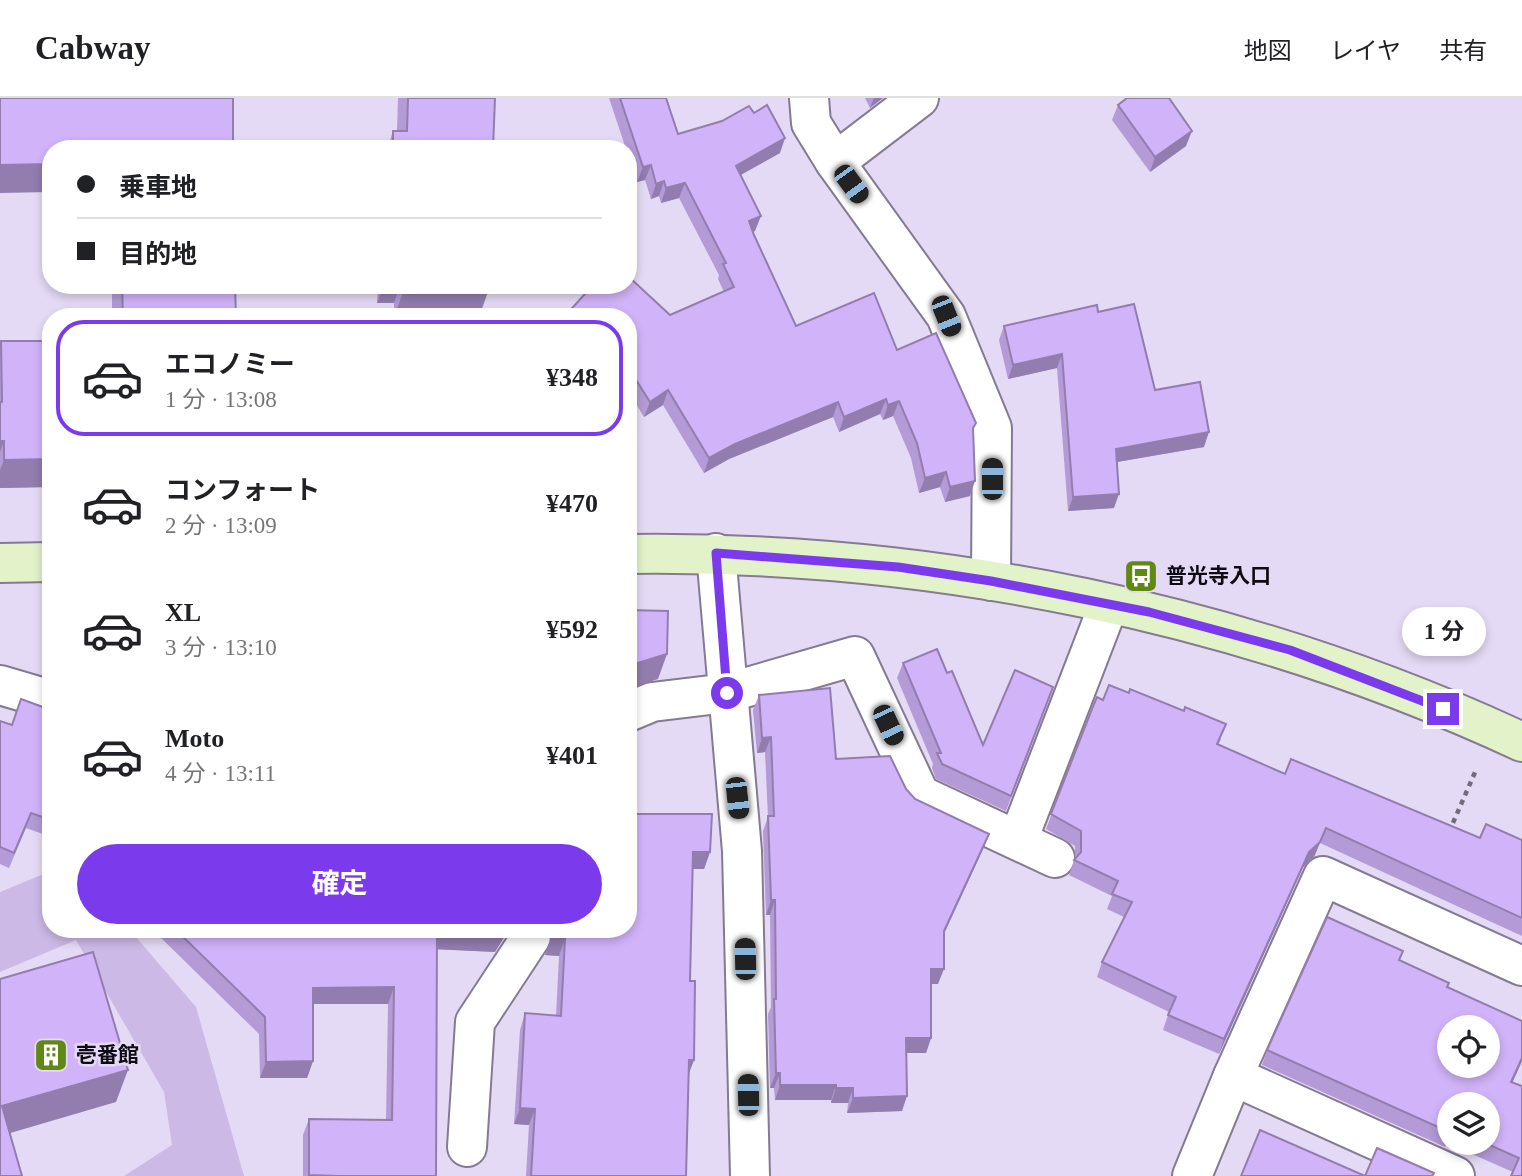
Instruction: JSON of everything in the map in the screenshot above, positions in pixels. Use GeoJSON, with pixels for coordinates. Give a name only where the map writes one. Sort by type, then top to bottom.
{"type":"FeatureCollection","features":[{"type":"Feature","properties":{"kind":"street"},"geometry":{"type":"LineString","coordinates":[[809,98],[811,123],[835,162],[946,316],[992,428],[991,581]]}},
{"type":"Feature","properties":{"kind":"street"},"geometry":{"type":"LineString","coordinates":[[835,162],[919,98]]}},
{"type":"Feature","properties":{"kind":"street"},"geometry":{"type":"LineString","coordinates":[[716,553],[742,850],[750,1176]]}},
{"type":"Feature","properties":{"kind":"street"},"geometry":{"type":"LineString","coordinates":[[637,554],[716,553],[898,567],[991,581],[1109,604],[1290,650],[1508,735]]}},
{"type":"Feature","properties":{"kind":"street"},"geometry":{"type":"LineString","coordinates":[[0,563],[42,562]]}},
{"type":"Feature","properties":{"kind":"street"},"geometry":{"type":"LineString","coordinates":[[1018,840],[1109,604]]}},
{"type":"Feature","properties":{"kind":"street"},"geometry":{"type":"LineString","coordinates":[[637,708],[652,702],[727,693],[855,656],[920,795],[1055,858]]}},
{"type":"Feature","properties":{"kind":"street"},"geometry":{"type":"LineString","coordinates":[[0,685],[42,697]]}},
{"type":"Feature","properties":{"kind":"street"},"geometry":{"type":"LineString","coordinates":[[1192,1176],[1233,1076],[1323,876],[1522,966]]}},
{"type":"Feature","properties":{"kind":"street"},"geometry":{"type":"LineString","coordinates":[[467,1147],[475,1022],[530,938]]}},
{"type":"Feature","properties":{"kind":"street"},"geometry":{"type":"LineString","coordinates":[[1233,1076],[1455,1176]]}},
{"type":"Feature","properties":{"kind":"path"},"geometry":{"type":"LineString","coordinates":[[1446,842],[1508,735]]}},
{"type":"Feature","properties":{"kind":"shaded area"},"geometry":{"type":"Polygon","coordinates":[[[42,875],[42,938],[137,938],[196,1007],[244,1176],[124,1176],[172,1145],[164,1092],[76,940],[0,972],[0,892],[42,875]]]}},
{"type":"Feature","properties":{"kind":"building"},"geometry":{"type":"Polygon","coordinates":[[[0,98],[233,98],[233,140],[42,140],[42,164],[0,165],[0,98]]]}},
{"type":"Feature","properties":{"kind":"building"},"geometry":{"type":"Polygon","coordinates":[[[408,98],[495,98],[493,140],[393,140],[393,131],[407,131],[408,98]]]}},
{"type":"Feature","properties":{"kind":"building"},"geometry":{"type":"Polygon","coordinates":[[[620,98],[666,98],[678,134],[722,121],[749,106],[754,113],[767,105],[785,138],[736,166],[761,216],[749,221],[754,235],[796,326],[874,293],[897,350],[936,333],[976,423],[973,428],[975,481],[950,487],[946,472],[925,478],[917,443],[899,401],[888,405],[886,399],[844,417],[838,402],[735,444],[709,458],[668,390],[650,402],[637,381],[637,308],[572,308],[585,294],[637,294],[637,284],[670,315],[734,287],[723,264],[726,263],[685,183],[666,188],[664,181],[656,184],[651,165],[643,167],[637,140],[634,140],[620,98]]]}},
{"type":"Feature","properties":{"kind":"building"},"geometry":{"type":"Polygon","coordinates":[[[1127,98],[1169,98],[1192,131],[1155,157],[1118,105],[1127,98]]]}},
{"type":"Feature","properties":{"kind":"building"},"geometry":{"type":"Polygon","coordinates":[[[122,294],[235,294],[236,308],[123,308],[122,294]]]}},
{"type":"Feature","properties":{"kind":"building"},"geometry":{"type":"Polygon","coordinates":[[[1134,304],[1155,390],[1200,382],[1209,432],[1116,449],[1119,494],[1073,497],[1062,354],[1013,365],[1004,326],[1097,305],[1098,312],[1134,304]]]}},
{"type":"Feature","properties":{"kind":"building"},"geometry":{"type":"Polygon","coordinates":[[[1,341],[42,341],[42,459],[4,460],[4,441],[0,441],[1,341]]]}},
{"type":"Feature","properties":{"kind":"building"},"geometry":{"type":"Polygon","coordinates":[[[637,610],[668,611],[667,654],[637,663],[637,610]]]}},
{"type":"Feature","properties":{"kind":"building"},"geometry":{"type":"Polygon","coordinates":[[[937,649],[947,673],[952,671],[983,745],[1015,670],[1053,687],[1011,796],[942,764],[937,753],[941,753],[903,663],[937,649]]]}},
{"type":"Feature","properties":{"kind":"building"},"geometry":{"type":"Polygon","coordinates":[[[1109,685],[1129,693],[1130,689],[1184,711],[1185,707],[1226,724],[1217,744],[1285,774],[1291,759],[1480,838],[1486,824],[1522,840],[1522,918],[1326,828],[1320,842],[1309,852],[1224,1039],[1168,1015],[1176,997],[1102,962],[1132,902],[1112,894],[1118,881],[1074,860],[1081,852],[1081,831],[1051,814],[1097,697],[1103,700],[1109,685]]]}},
{"type":"Feature","properties":{"kind":"building"},"geometry":{"type":"Polygon","coordinates":[[[830,688],[836,759],[890,756],[906,789],[915,799],[989,834],[944,931],[944,969],[931,969],[931,1038],[906,1038],[907,1096],[853,1098],[853,1088],[836,1088],[836,1085],[780,1085],[780,1073],[776,1073],[775,900],[771,900],[768,816],[774,816],[771,737],[762,738],[759,695],[830,688]]]}},
{"type":"Feature","properties":{"kind":"building"},"geometry":{"type":"Polygon","coordinates":[[[21,699],[42,707],[42,817],[31,813],[14,853],[0,847],[0,721],[12,725],[21,699]]]}},
{"type":"Feature","properties":{"kind":"building"},"geometry":{"type":"Polygon","coordinates":[[[637,814],[712,814],[710,852],[693,852],[690,981],[695,981],[694,1060],[689,1060],[686,1176],[531,1176],[535,1109],[520,1108],[525,1013],[561,1016],[565,939],[551,938],[637,938],[637,814]]]}},
{"type":"Feature","properties":{"kind":"building"},"geometry":{"type":"Polygon","coordinates":[[[1327,917],[1403,951],[1399,960],[1449,983],[1447,987],[1522,1021],[1522,1058],[1511,1082],[1522,1086],[1522,1176],[1511,1176],[1519,1158],[1500,1150],[1500,1092],[1437,1092],[1437,1127],[1267,1050],[1327,917]]]}},
{"type":"Feature","properties":{"kind":"building"},"geometry":{"type":"Polygon","coordinates":[[[184,938],[437,938],[436,1176],[309,1175],[309,1119],[392,1120],[394,987],[313,988],[313,1061],[266,1062],[265,1017],[184,938]]]}},
{"type":"Feature","properties":{"kind":"building","name":"壱番館"},"geometry":{"type":"Polygon","coordinates":[[[93,952],[128,1070],[2,1106],[22,1176],[0,1176],[0,979],[93,952]]]}},
{"type":"Feature","properties":{"kind":"building"},"geometry":{"type":"Polygon","coordinates":[[[1260,1130],[1365,1176],[1241,1176],[1260,1130]]]}},
{"type":"Feature","properties":{"kind":"building"},"geometry":{"type":"Polygon","coordinates":[[[1377,1148],[1434,1173],[1432,1176],[1365,1176],[1377,1148]]]}},
{"type":"Feature","properties":{"kind":"place","name":"普光寺入口"},"geometry":{"type":"Point","coordinates":[1141,576]}},
{"type":"Feature","properties":{"kind":"place","name":"壱番館"},"geometry":{"type":"Point","coordinates":[51,1055]}},
{"type":"Feature","properties":{"kind":"route"},"geometry":{"type":"LineString","coordinates":[[727,693],[716,553],[898,567],[991,581],[1149,612],[1290,650],[1443,709]]}}]}
